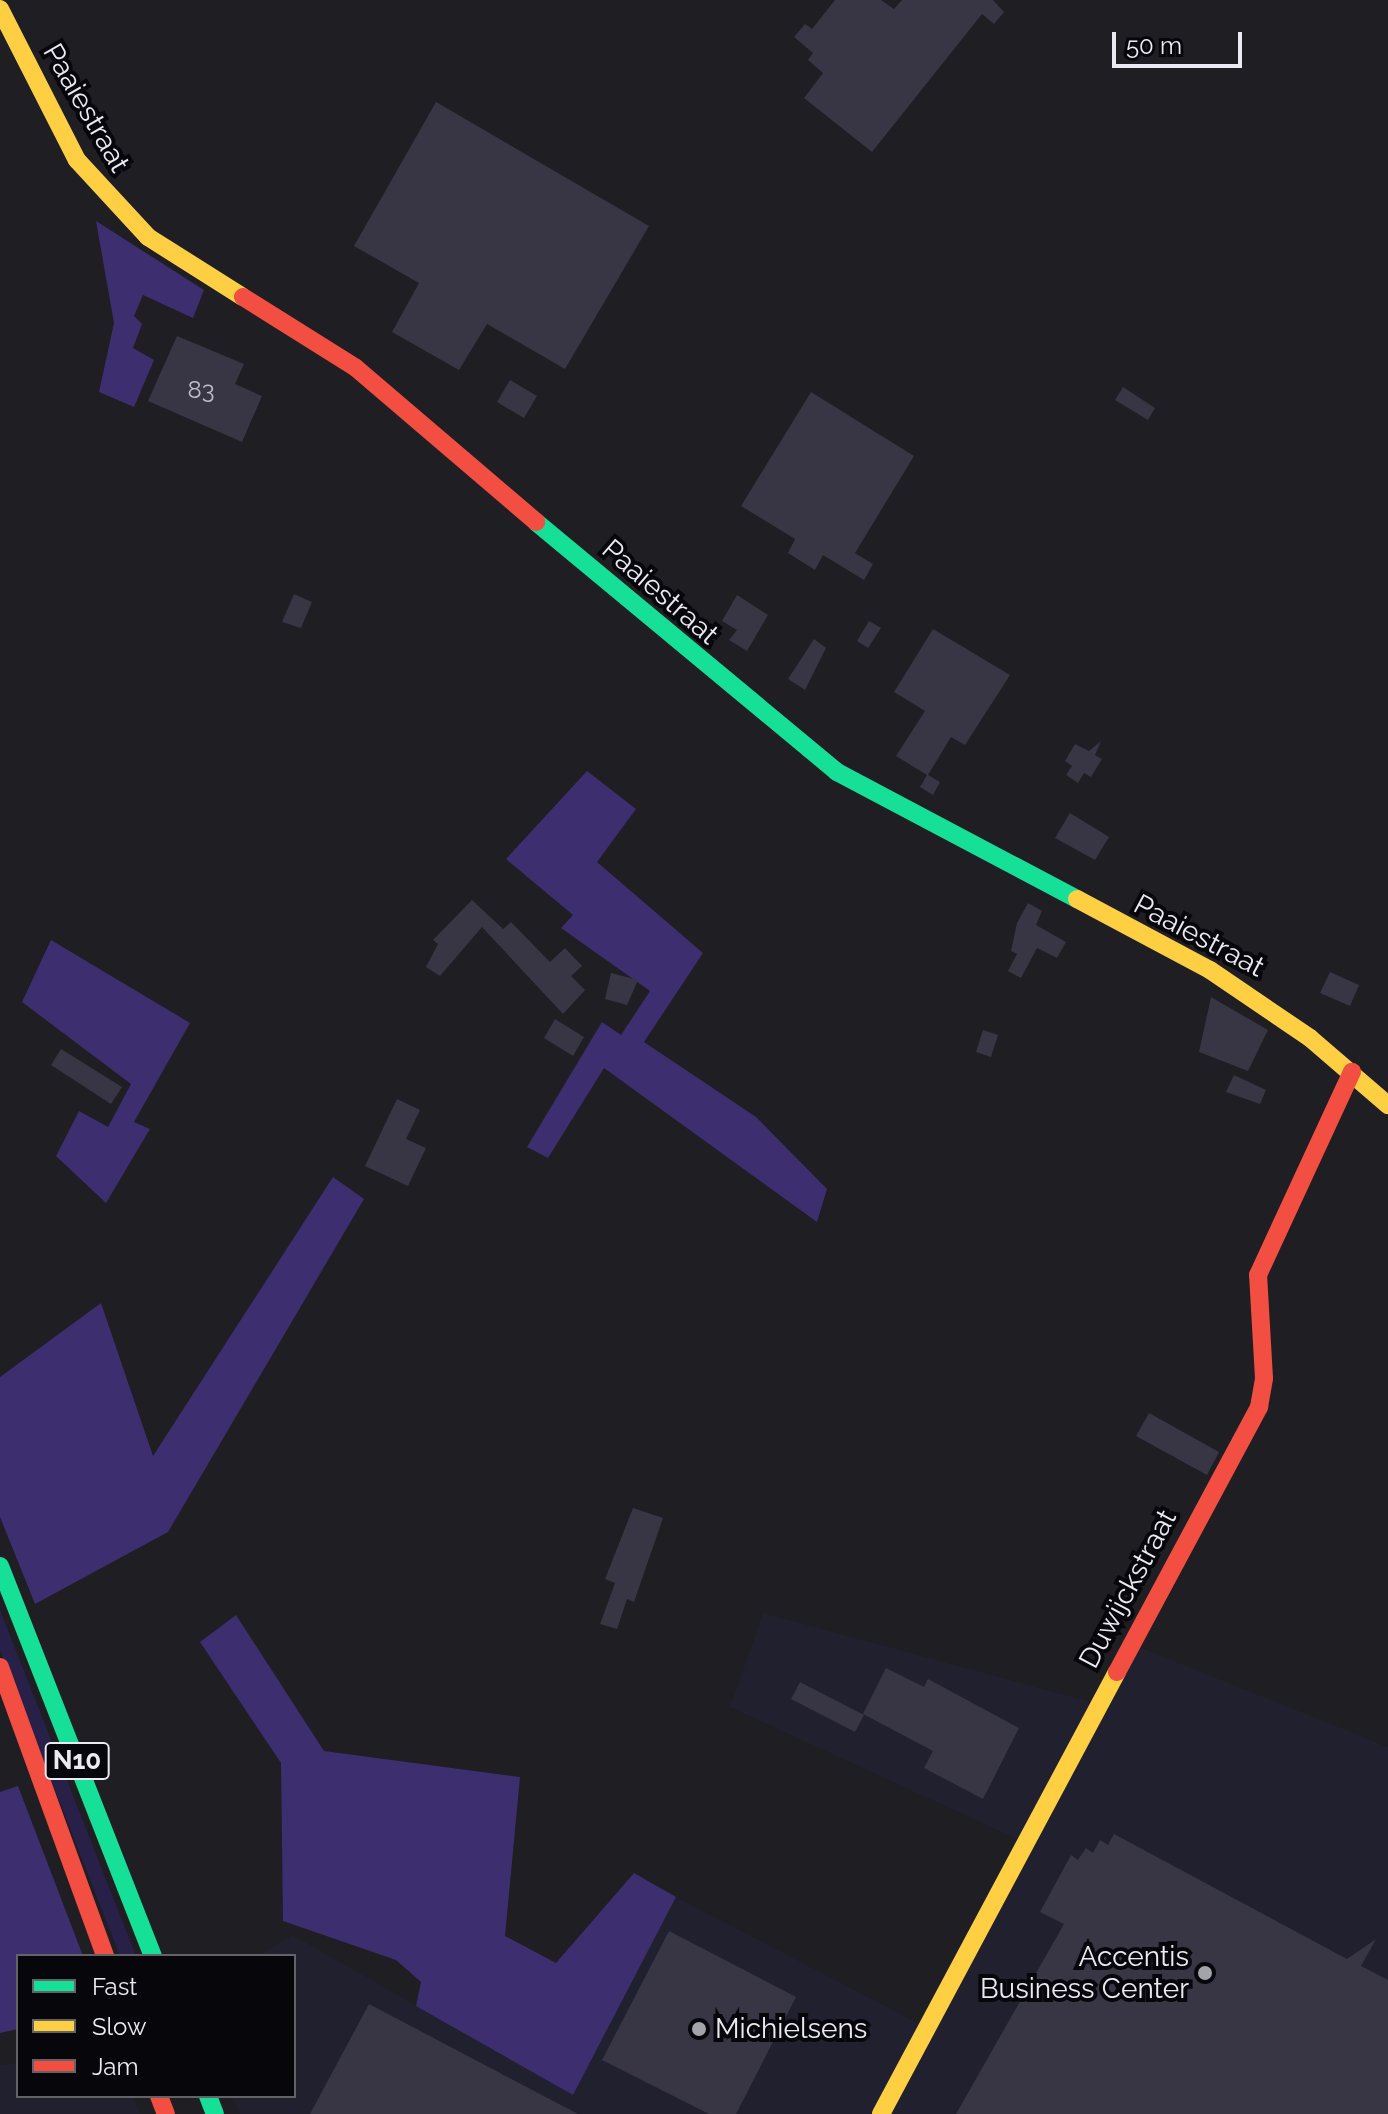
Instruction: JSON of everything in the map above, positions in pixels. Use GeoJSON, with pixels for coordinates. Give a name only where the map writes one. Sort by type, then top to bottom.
{"type":"FeatureCollection","features":[{"type":"Feature","properties":{"kind":"street","name":"Paaiestraat"},"geometry":{"type":"LineString","coordinates":[[0,9],[77,160],[148,237],[356,368],[738,696],[837,772],[1210,970],[1352,1072],[1388,1105]]}},
{"type":"Feature","properties":{"kind":"street","name":"Duwijckstraat"},"geometry":{"type":"LineString","coordinates":[[881,2114],[1259,1407],[1264,1378],[1258,1275],[1332,1104],[1352,1072]]}},
{"type":"Feature","properties":{"kind":"street","name":"N10"},"geometry":{"type":"LineString","coordinates":[[0,1566],[152,1954]]}},
{"type":"Feature","properties":{"kind":"street","name":"N10"},"geometry":{"type":"LineString","coordinates":[[0,1667],[104,1954]]}},
{"type":"Feature","properties":{"kind":"shaded area"},"geometry":{"type":"Polygon","coordinates":[[[96,221],[204,290],[193,318],[143,295],[134,316],[142,324],[133,348],[154,360],[134,407],[99,392],[114,323],[96,221]]]}},
{"type":"Feature","properties":{"kind":"shaded area"},"geometry":{"type":"Polygon","coordinates":[[[587,771],[636,809],[597,862],[703,953],[644,1042],[756,1117],[827,1189],[817,1222],[604,1068],[548,1158],[527,1147],[602,1022],[621,1035],[650,991],[561,928],[573,915],[506,859],[587,771]]]}},
{"type":"Feature","properties":{"kind":"shaded area"},"geometry":{"type":"Polygon","coordinates":[[[51,940],[190,1023],[134,1122],[150,1129],[106,1203],[56,1156],[79,1111],[108,1127],[131,1084],[22,1002],[51,940]]]}},
{"type":"Feature","properties":{"kind":"shaded area"},"geometry":{"type":"Polygon","coordinates":[[[333,1177],[364,1199],[168,1532],[35,1604],[0,1517],[0,1377],[101,1303],[153,1456],[333,1177]]]}},
{"type":"Feature","properties":{"kind":"shaded area"},"geometry":{"type":"Polygon","coordinates":[[[0,1610],[135,1954],[119,1954],[0,1650],[0,1610]]]}},
{"type":"Feature","properties":{"kind":"shaded area"},"geometry":{"type":"Polygon","coordinates":[[[763,1613],[1091,1702],[1119,1648],[1144,1649],[1388,1747],[1388,2114],[240,2114],[233,2098],[296,2098],[296,1954],[261,1954],[293,1935],[573,2095],[676,1897],[920,2024],[1017,1839],[730,1707],[763,1613]]]}},
{"type":"Feature","properties":{"kind":"shaded area"},"geometry":{"type":"Polygon","coordinates":[[[236,1615],[324,1751],[520,1777],[505,1936],[556,1963],[634,1873],[676,1897],[573,2095],[416,2006],[421,1982],[396,1960],[283,1921],[281,1763],[200,1642],[236,1615]]]}},
{"type":"Feature","properties":{"kind":"shaded area"},"geometry":{"type":"Polygon","coordinates":[[[18,1786],[82,1954],[16,1954],[16,2029],[0,2033],[0,1792],[18,1786]]]}},
{"type":"Feature","properties":{"kind":"shaded area"},"geometry":{"type":"Polygon","coordinates":[[[16,2063],[16,2098],[134,2098],[140,2114],[0,2114],[0,2065],[16,2063]]]}},
{"type":"Feature","properties":{"kind":"building"},"geometry":{"type":"Polygon","coordinates":[[[835,0],[881,0],[894,9],[902,0],[993,0],[1004,12],[994,24],[982,14],[872,152],[804,98],[823,73],[808,60],[813,53],[794,37],[805,24],[812,29],[835,0]]]}},
{"type":"Feature","properties":{"kind":"building"},"geometry":{"type":"Polygon","coordinates":[[[436,102],[649,226],[565,369],[487,324],[459,370],[392,332],[419,283],[354,246],[436,102]]]}},
{"type":"Feature","properties":{"kind":"building"},"geometry":{"type":"Polygon","coordinates":[[[177,336],[244,364],[235,384],[262,396],[242,442],[148,401],[177,336]]]}},
{"type":"Feature","properties":{"kind":"building"},"geometry":{"type":"Polygon","coordinates":[[[510,380],[537,396],[524,418],[497,402],[510,380]]]}},
{"type":"Feature","properties":{"kind":"building"},"geometry":{"type":"Polygon","coordinates":[[[1123,387],[1155,408],[1148,420],[1115,400],[1123,387]]]}},
{"type":"Feature","properties":{"kind":"building"},"geometry":{"type":"Polygon","coordinates":[[[811,392],[914,456],[855,553],[873,564],[864,580],[823,555],[815,570],[788,553],[795,539],[741,506],[811,392]]]}},
{"type":"Feature","properties":{"kind":"building"},"geometry":{"type":"Polygon","coordinates":[[[294,594],[312,602],[301,628],[282,622],[294,594]]]}},
{"type":"Feature","properties":{"kind":"building"},"geometry":{"type":"Polygon","coordinates":[[[737,595],[768,615],[747,651],[729,640],[737,630],[722,621],[737,595]]]}},
{"type":"Feature","properties":{"kind":"building"},"geometry":{"type":"Polygon","coordinates":[[[869,621],[881,628],[868,648],[857,641],[869,621]]]}},
{"type":"Feature","properties":{"kind":"building"},"geometry":{"type":"Polygon","coordinates":[[[933,629],[1010,675],[965,745],[951,737],[928,775],[940,782],[933,795],[920,787],[927,775],[896,756],[925,711],[894,692],[933,629]]]}},
{"type":"Feature","properties":{"kind":"building"},"geometry":{"type":"Polygon","coordinates":[[[814,639],[826,648],[805,690],[788,679],[814,639]]]}},
{"type":"Feature","properties":{"kind":"building"},"geometry":{"type":"Polygon","coordinates":[[[1101,741],[1095,755],[1102,759],[1091,777],[1084,773],[1078,783],[1066,775],[1072,766],[1065,761],[1075,744],[1089,751],[1101,741]]]}},
{"type":"Feature","properties":{"kind":"building"},"geometry":{"type":"Polygon","coordinates":[[[1070,813],[1109,837],[1095,860],[1055,838],[1070,813]]]}},
{"type":"Feature","properties":{"kind":"building"},"geometry":{"type":"Polygon","coordinates":[[[472,900],[503,929],[511,922],[550,962],[565,948],[582,966],[571,976],[585,990],[563,1014],[482,927],[440,976],[426,967],[438,944],[433,940],[472,900]]]}},
{"type":"Feature","properties":{"kind":"building"},"geometry":{"type":"Polygon","coordinates":[[[1028,903],[1042,911],[1036,925],[1066,942],[1057,958],[1037,948],[1021,978],[1008,971],[1017,954],[1011,951],[1017,923],[1028,903]]]}},
{"type":"Feature","properties":{"kind":"building"},"geometry":{"type":"Polygon","coordinates":[[[1330,972],[1359,985],[1350,1006],[1320,993],[1330,972]]]}},
{"type":"Feature","properties":{"kind":"building"},"geometry":{"type":"Polygon","coordinates":[[[611,973],[638,980],[627,1005],[605,999],[611,973]]]}},
{"type":"Feature","properties":{"kind":"building"},"geometry":{"type":"Polygon","coordinates":[[[1211,997],[1268,1030],[1248,1071],[1199,1052],[1211,997]]]}},
{"type":"Feature","properties":{"kind":"building"},"geometry":{"type":"Polygon","coordinates":[[[555,1019],[584,1037],[573,1056],[544,1038],[555,1019]]]}},
{"type":"Feature","properties":{"kind":"building"},"geometry":{"type":"Polygon","coordinates":[[[983,1030],[998,1035],[991,1057],[976,1052],[983,1030]]]}},
{"type":"Feature","properties":{"kind":"building"},"geometry":{"type":"Polygon","coordinates":[[[61,1049],[122,1087],[111,1104],[51,1065],[61,1049]]]}},
{"type":"Feature","properties":{"kind":"building"},"geometry":{"type":"Polygon","coordinates":[[[1234,1075],[1266,1090],[1260,1104],[1226,1092],[1234,1075]]]}},
{"type":"Feature","properties":{"kind":"building"},"geometry":{"type":"Polygon","coordinates":[[[397,1099],[420,1110],[406,1139],[426,1148],[408,1186],[365,1166],[397,1099]]]}},
{"type":"Feature","properties":{"kind":"building"},"geometry":{"type":"Polygon","coordinates":[[[1149,1413],[1219,1452],[1207,1475],[1136,1436],[1149,1413]]]}},
{"type":"Feature","properties":{"kind":"building"},"geometry":{"type":"Polygon","coordinates":[[[633,1508],[663,1518],[634,1602],[627,1599],[617,1629],[600,1624],[615,1583],[605,1579],[633,1508]]]}},
{"type":"Feature","properties":{"kind":"building"},"geometry":{"type":"Polygon","coordinates":[[[886,1668],[924,1687],[928,1679],[1019,1728],[983,1799],[924,1768],[933,1751],[863,1714],[886,1668]]]}},
{"type":"Feature","properties":{"kind":"building"},"geometry":{"type":"Polygon","coordinates":[[[800,1682],[864,1715],[855,1732],[791,1699],[800,1682]]]}},
{"type":"Feature","properties":{"kind":"building","name":"Accentis Business Center"},"geometry":{"type":"Polygon","coordinates":[[[1114,1834],[1347,1959],[1376,1939],[1361,1966],[1388,1980],[1388,2114],[956,2114],[1064,1924],[1040,1912],[1071,1855],[1078,1860],[1086,1848],[1093,1853],[1100,1840],[1108,1845],[1114,1834]]]}},
{"type":"Feature","properties":{"kind":"building","name":"Michielsens"},"geometry":{"type":"Polygon","coordinates":[[[669,1931],[796,1997],[736,2114],[709,2114],[602,2060],[669,1931]]]}},
{"type":"Feature","properties":{"kind":"building"},"geometry":{"type":"Polygon","coordinates":[[[369,2004],[578,2114],[310,2114],[369,2004]]]}},
{"type":"Feature","properties":{"kind":"traffic: fast"},"geometry":{"type":"LineString","coordinates":[[536,522],[837,772],[1077,899]]}},
{"type":"Feature","properties":{"kind":"traffic: fast"},"geometry":{"type":"LineString","coordinates":[[0,1566],[152,1954]]}},
{"type":"Feature","properties":{"kind":"traffic: fast"},"geometry":{"type":"LineString","coordinates":[[209,2098],[215,2114]]}},
{"type":"Feature","properties":{"kind":"traffic: slow"},"geometry":{"type":"LineString","coordinates":[[0,9],[77,160],[148,237],[243,297]]}},
{"type":"Feature","properties":{"kind":"traffic: slow"},"geometry":{"type":"LineString","coordinates":[[1077,899],[1210,970],[1310,1038],[1388,1105]]}},
{"type":"Feature","properties":{"kind":"traffic: slow"},"geometry":{"type":"LineString","coordinates":[[881,2114],[1117,1672]]}},
{"type":"Feature","properties":{"kind":"traffic: jam"},"geometry":{"type":"LineString","coordinates":[[243,297],[356,368],[536,522]]}},
{"type":"Feature","properties":{"kind":"traffic: jam"},"geometry":{"type":"LineString","coordinates":[[1117,1672],[1259,1407],[1264,1378],[1258,1275],[1352,1072]]}},
{"type":"Feature","properties":{"kind":"traffic: jam"},"geometry":{"type":"LineString","coordinates":[[0,1667],[104,1954]]}},
{"type":"Feature","properties":{"kind":"traffic: jam"},"geometry":{"type":"LineString","coordinates":[[160,2098],[166,2114]]}},
{"type":"Feature","properties":{"kind":"place","name":"Accentis Business Center"},"geometry":{"type":"Point","coordinates":[1205,1973]}},
{"type":"Feature","properties":{"kind":"place","name":"Michielsens"},"geometry":{"type":"Point","coordinates":[699,2029]}}]}
